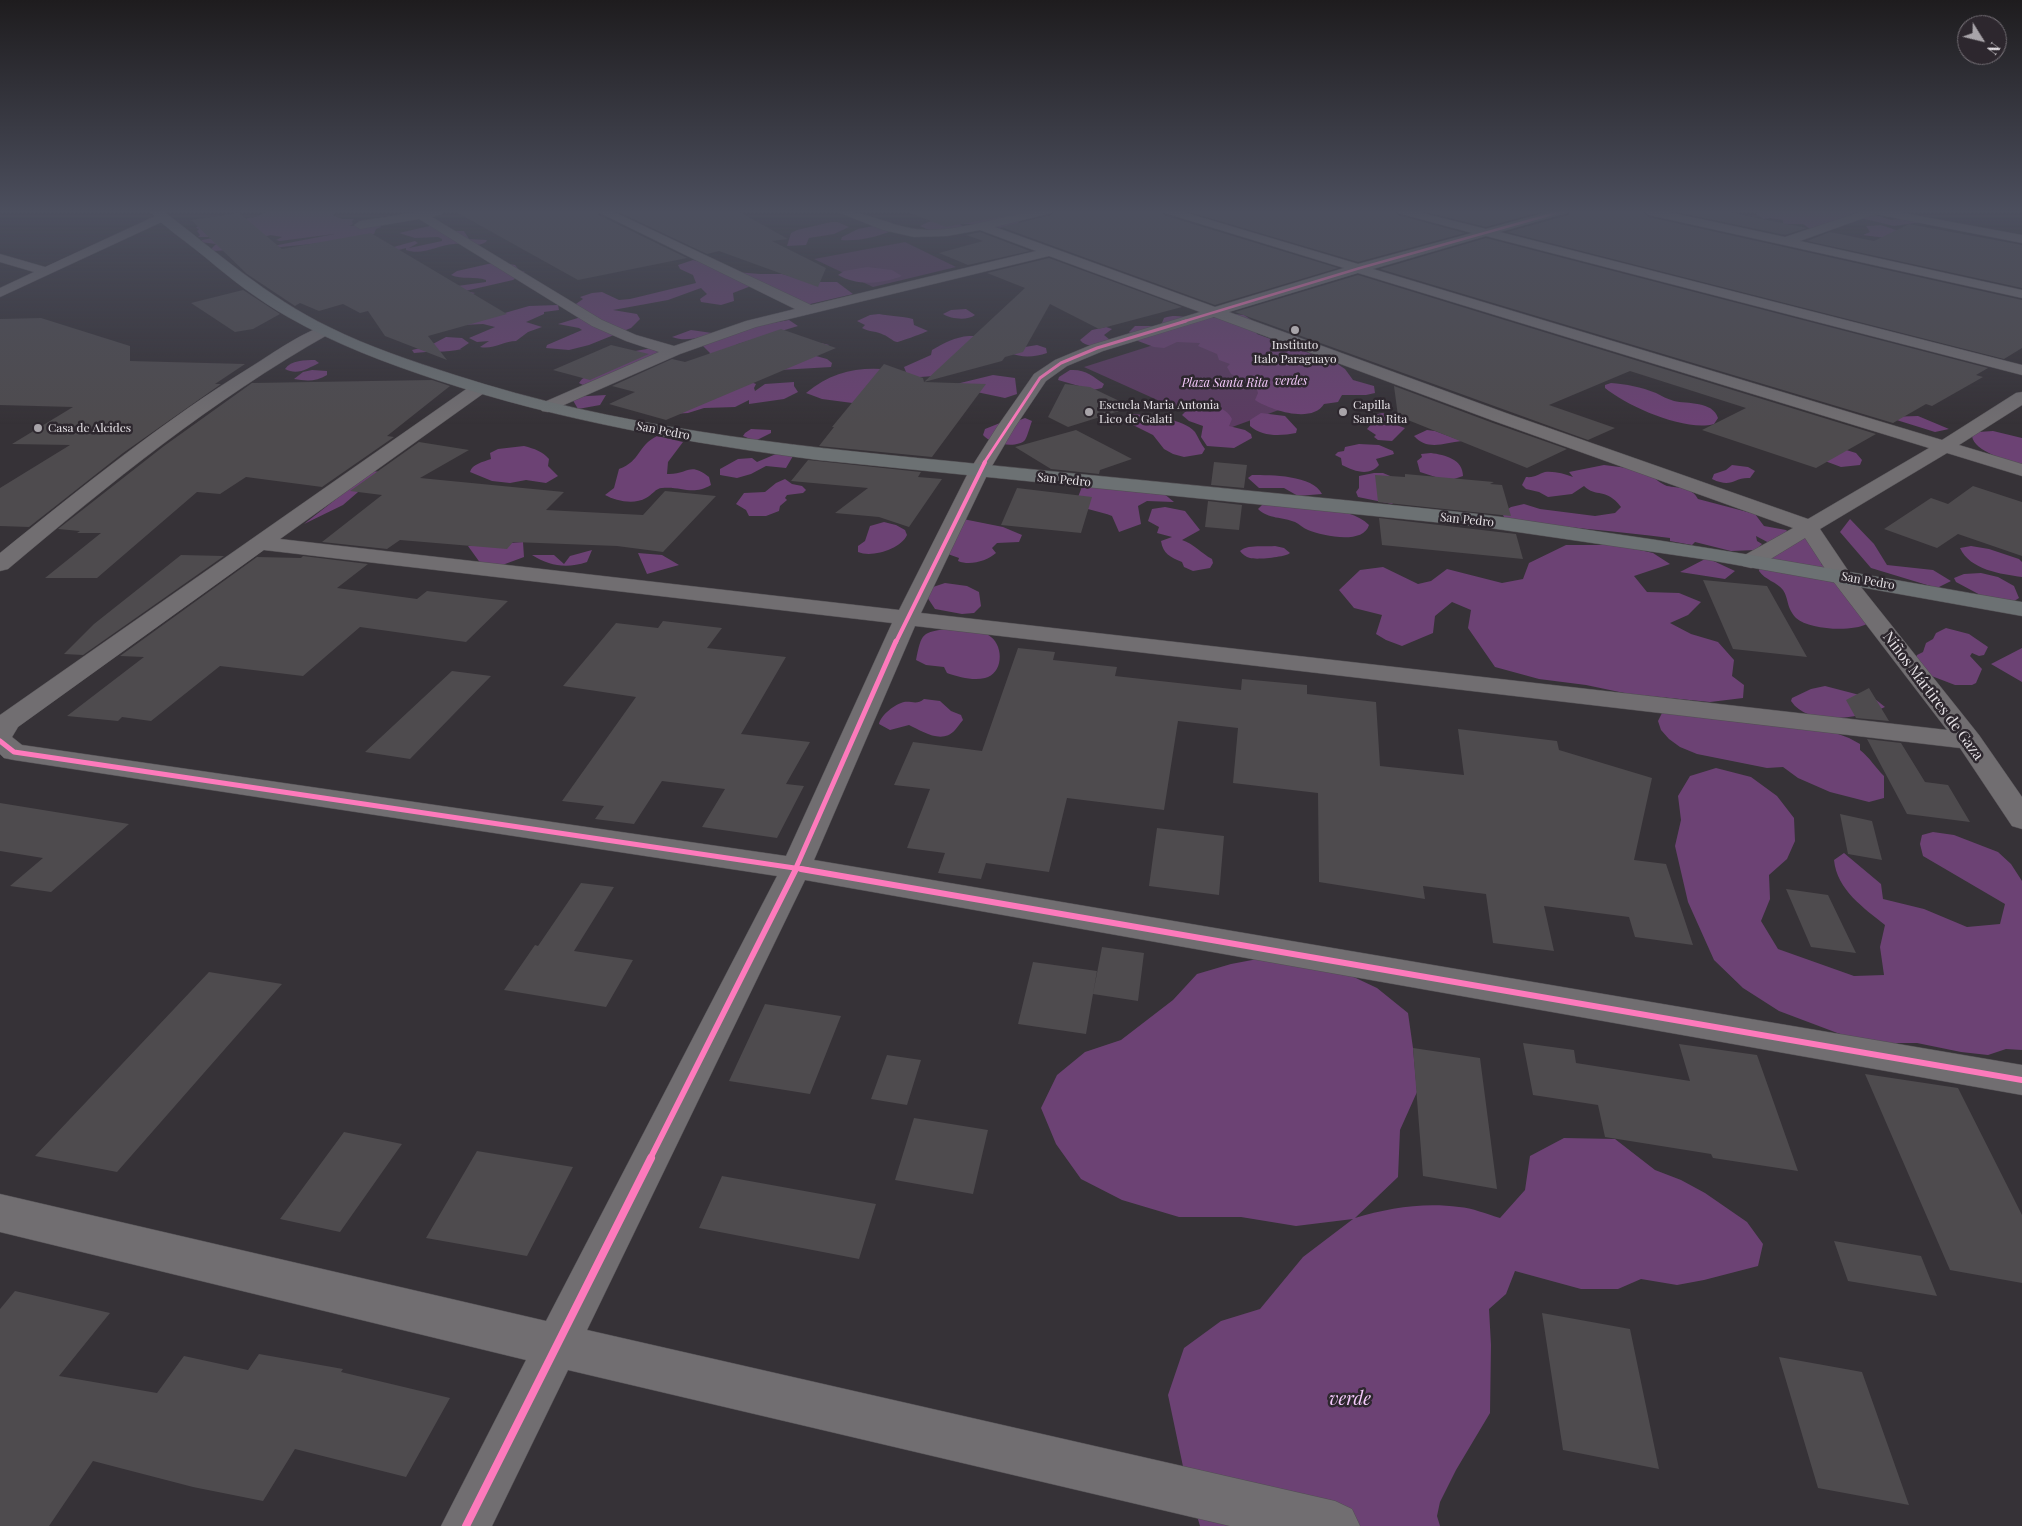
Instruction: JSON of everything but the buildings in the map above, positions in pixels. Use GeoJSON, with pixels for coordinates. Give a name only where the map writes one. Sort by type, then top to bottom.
{"type":"FeatureCollection","features":[{"type":"Feature","properties":{"kind":"main road","name":"San Pedro"},"geometry":{"type":"LineString","coordinates":[[245,282],[290,312],[324,330],[395,360],[478,389],[548,407],[644,428],[725,443],[979,471],[1482,521],[1751,561],[2022,609]]}},
{"type":"Feature","properties":{"kind":"street"},"geometry":{"type":"LineString","coordinates":[[0,293],[22,282]]}},
{"type":"Feature","properties":{"kind":"street"},"geometry":{"type":"LineString","coordinates":[[531,282],[596,322],[631,338],[674,351]]}},
{"type":"Feature","properties":{"kind":"street"},"geometry":{"type":"LineString","coordinates":[[752,282],[807,309]]}},
{"type":"Feature","properties":{"kind":"street"},"geometry":{"type":"LineString","coordinates":[[548,407],[674,351],[751,324],[921,282]]}},
{"type":"Feature","properties":{"kind":"street"},"geometry":{"type":"LineString","coordinates":[[1130,282],[1500,417],[1808,526]]}},
{"type":"Feature","properties":{"kind":"street"},"geometry":{"type":"LineString","coordinates":[[466,1526],[796,868],[908,617],[979,471],[1006,427],[1040,378],[1061,363],[1097,348],[1313,282]]}},
{"type":"Feature","properties":{"kind":"street"},"geometry":{"type":"LineString","coordinates":[[1406,282],[2022,470]]}},
{"type":"Feature","properties":{"kind":"street"},"geometry":{"type":"LineString","coordinates":[[1682,282],[2022,370]]}},
{"type":"Feature","properties":{"kind":"street"},"geometry":{"type":"LineString","coordinates":[[1969,282],[2022,294]]}},
{"type":"Feature","properties":{"kind":"street"},"geometry":{"type":"LineString","coordinates":[[0,564],[85,494],[177,425],[279,354],[324,330]]}},
{"type":"Feature","properties":{"kind":"street"},"geometry":{"type":"LineString","coordinates":[[0,736],[7,722],[478,389]]}},
{"type":"Feature","properties":{"kind":"street"},"geometry":{"type":"LineString","coordinates":[[1751,561],[1944,447],[2022,396]]}},
{"type":"Feature","properties":{"kind":"street","name":"Niños Mártires de Gaza"},"geometry":{"type":"LineString","coordinates":[[1808,526],[1841,576],[1969,741],[2022,819]]}},
{"type":"Feature","properties":{"kind":"street"},"geometry":{"type":"LineString","coordinates":[[259,543],[1969,741]]}},
{"type":"Feature","properties":{"kind":"street"},"geometry":{"type":"LineString","coordinates":[[0,741],[14,752],[796,868],[2022,1080]]}},
{"type":"Feature","properties":{"kind":"street"},"geometry":{"type":"LineString","coordinates":[[0,1213],[556,1345],[1335,1526]]}},
{"type":"Feature","properties":{"kind":"green space"},"geometry":{"type":"Polygon","coordinates":[[[484,282],[503,282],[465,291],[475,293],[458,299],[405,311],[393,312],[381,306],[384,303],[412,296],[398,289],[421,283],[434,283],[443,288],[484,282]]]}},
{"type":"Feature","properties":{"kind":"green space"},"geometry":{"type":"Polygon","coordinates":[[[837,282],[853,294],[806,305],[751,286],[733,293],[734,301],[721,305],[701,302],[700,299],[707,294],[701,288],[668,300],[613,310],[637,314],[640,319],[631,328],[589,345],[569,350],[546,348],[547,345],[582,330],[558,324],[591,314],[581,312],[573,306],[583,299],[580,297],[602,292],[619,300],[630,299],[696,283],[837,282]]]}},
{"type":"Feature","properties":{"kind":"green space"},"geometry":{"type":"Polygon","coordinates":[[[863,282],[893,282],[873,287],[863,282]]]}},
{"type":"Feature","properties":{"kind":"green space"},"geometry":{"type":"Polygon","coordinates":[[[558,305],[559,310],[544,312],[544,314],[526,322],[542,327],[528,332],[516,341],[485,348],[480,347],[489,341],[477,342],[469,338],[495,327],[483,324],[463,325],[529,306],[558,305]]]}},
{"type":"Feature","properties":{"kind":"green space"},"geometry":{"type":"Polygon","coordinates":[[[966,309],[975,315],[959,319],[943,314],[951,310],[966,309]]]}},
{"type":"Feature","properties":{"kind":"green space"},"geometry":{"type":"Polygon","coordinates":[[[879,314],[913,319],[914,325],[928,331],[897,342],[887,336],[862,328],[865,325],[857,321],[870,315],[879,314]]]}},
{"type":"Feature","properties":{"kind":"green space","name":"verdes"},"geometry":{"type":"Polygon","coordinates":[[[1234,314],[1244,315],[1253,321],[1257,334],[1336,363],[1345,369],[1353,380],[1374,386],[1375,393],[1342,395],[1338,402],[1324,404],[1318,410],[1310,413],[1301,414],[1280,411],[1255,400],[1258,393],[1256,386],[1231,374],[1227,367],[1230,364],[1219,360],[1217,354],[1198,346],[1200,343],[1177,342],[1164,348],[1154,347],[1130,338],[1132,335],[1129,332],[1135,326],[1153,326],[1172,330],[1162,323],[1164,318],[1172,316],[1213,318],[1234,314]]]}},
{"type":"Feature","properties":{"kind":"green space"},"geometry":{"type":"Polygon","coordinates":[[[789,320],[798,326],[738,344],[704,363],[710,353],[703,346],[750,327],[789,320]]]}},
{"type":"Feature","properties":{"kind":"green space"},"geometry":{"type":"Polygon","coordinates":[[[1106,327],[1112,329],[1104,335],[1110,340],[1087,345],[1080,340],[1092,330],[1106,327]]]}},
{"type":"Feature","properties":{"kind":"green space","name":"Plaza Santa Rita"},"geometry":{"type":"Polygon","coordinates":[[[1204,329],[1350,384],[1224,430],[1084,367],[1204,329]]]}},
{"type":"Feature","properties":{"kind":"green space"},"geometry":{"type":"Polygon","coordinates":[[[691,330],[712,333],[687,339],[672,337],[691,330]]]}},
{"type":"Feature","properties":{"kind":"green space"},"geometry":{"type":"Polygon","coordinates":[[[977,336],[934,376],[920,377],[860,404],[822,399],[806,393],[829,378],[853,370],[879,369],[906,372],[904,367],[931,355],[932,350],[936,347],[954,339],[977,336]]]}},
{"type":"Feature","properties":{"kind":"green space"},"geometry":{"type":"Polygon","coordinates":[[[446,337],[462,338],[469,343],[460,349],[462,349],[450,351],[414,353],[412,350],[429,346],[446,337]]]}},
{"type":"Feature","properties":{"kind":"green space"},"geometry":{"type":"Polygon","coordinates":[[[821,343],[829,345],[816,356],[827,359],[832,363],[831,367],[780,370],[821,343]]]}},
{"type":"Feature","properties":{"kind":"green space"},"geometry":{"type":"Polygon","coordinates":[[[1037,345],[1046,348],[1047,353],[1019,356],[1010,353],[1025,347],[1037,345]]]}},
{"type":"Feature","properties":{"kind":"green space"},"geometry":{"type":"Polygon","coordinates":[[[653,348],[663,352],[583,385],[579,383],[582,379],[635,351],[653,348]]]}},
{"type":"Feature","properties":{"kind":"green space"},"geometry":{"type":"Polygon","coordinates":[[[315,360],[319,363],[303,370],[294,372],[285,369],[294,362],[315,360]]]}},
{"type":"Feature","properties":{"kind":"green space"},"geometry":{"type":"Polygon","coordinates":[[[312,370],[327,371],[327,375],[311,380],[294,379],[303,372],[312,370]]]}},
{"type":"Feature","properties":{"kind":"green space"},"geometry":{"type":"Polygon","coordinates":[[[1070,370],[1085,372],[1104,384],[1102,388],[1093,390],[1058,380],[1059,377],[1070,370]]]}},
{"type":"Feature","properties":{"kind":"green space"},"geometry":{"type":"Polygon","coordinates":[[[993,375],[1015,378],[1017,394],[1005,398],[948,386],[993,375]]]}},
{"type":"Feature","properties":{"kind":"green space"},"geometry":{"type":"Polygon","coordinates":[[[748,381],[756,384],[755,391],[765,384],[794,382],[798,392],[784,399],[749,404],[749,400],[735,407],[704,408],[688,413],[672,414],[748,381]]]}},
{"type":"Feature","properties":{"kind":"green space"},"geometry":{"type":"Polygon","coordinates":[[[1611,383],[1645,389],[1674,401],[1699,404],[1711,409],[1718,418],[1714,424],[1702,425],[1673,421],[1657,416],[1627,402],[1605,388],[1605,385],[1611,383]]]}},
{"type":"Feature","properties":{"kind":"green space"},"geometry":{"type":"Polygon","coordinates":[[[606,395],[600,405],[578,409],[571,397],[606,395]]]}},
{"type":"Feature","properties":{"kind":"green space"},"geometry":{"type":"Polygon","coordinates":[[[1199,405],[1226,411],[1232,419],[1229,426],[1245,430],[1251,434],[1252,438],[1234,448],[1207,446],[1201,437],[1203,426],[1189,421],[1182,415],[1188,409],[1199,405]]]}},
{"type":"Feature","properties":{"kind":"green space","name":"verdes"},"geometry":{"type":"Polygon","coordinates":[[[1261,413],[1285,416],[1297,429],[1296,433],[1272,435],[1255,430],[1250,426],[1250,420],[1261,413]]]}},
{"type":"Feature","properties":{"kind":"green space"},"geometry":{"type":"Polygon","coordinates":[[[1382,413],[1389,414],[1391,418],[1388,422],[1405,428],[1392,441],[1378,440],[1374,437],[1376,435],[1367,429],[1373,422],[1362,418],[1382,413]]]}},
{"type":"Feature","properties":{"kind":"green space"},"geometry":{"type":"Polygon","coordinates":[[[1135,414],[1167,419],[1190,427],[1205,449],[1202,454],[1184,457],[1173,454],[1164,449],[1153,435],[1127,422],[1127,415],[1135,414]]]}},
{"type":"Feature","properties":{"kind":"green space"},"geometry":{"type":"Polygon","coordinates":[[[1918,416],[1949,429],[1935,432],[1887,417],[1918,416]]]}},
{"type":"Feature","properties":{"kind":"green space"},"geometry":{"type":"Polygon","coordinates":[[[1025,418],[1032,421],[1025,440],[1021,443],[1010,445],[997,443],[983,435],[985,429],[1000,423],[1012,423],[1025,418]]]}},
{"type":"Feature","properties":{"kind":"green space"},"geometry":{"type":"Polygon","coordinates":[[[751,429],[771,430],[771,433],[755,441],[743,436],[751,429]]]}},
{"type":"Feature","properties":{"kind":"green space"},"geometry":{"type":"Polygon","coordinates":[[[1427,430],[1462,441],[1430,445],[1419,441],[1414,436],[1427,430]]]}},
{"type":"Feature","properties":{"kind":"green space"},"geometry":{"type":"Polygon","coordinates":[[[1993,431],[2022,438],[2022,464],[1993,455],[1974,442],[1972,436],[1978,432],[1993,431]]]}},
{"type":"Feature","properties":{"kind":"green space"},"geometry":{"type":"Polygon","coordinates":[[[657,436],[683,442],[668,462],[667,474],[680,473],[692,469],[697,470],[709,477],[711,485],[698,490],[660,488],[646,498],[631,502],[614,499],[605,495],[614,488],[619,469],[631,462],[646,444],[657,436]]]}},
{"type":"Feature","properties":{"kind":"green space"},"geometry":{"type":"Polygon","coordinates":[[[1359,444],[1379,445],[1393,451],[1394,454],[1376,459],[1379,465],[1371,471],[1356,471],[1342,465],[1341,458],[1335,455],[1338,452],[1344,451],[1345,447],[1359,444]]]}},
{"type":"Feature","properties":{"kind":"green space"},"geometry":{"type":"Polygon","coordinates":[[[524,446],[546,456],[549,459],[548,466],[558,476],[546,483],[526,480],[510,483],[492,481],[470,472],[475,465],[491,459],[490,453],[498,449],[524,446]]]}},
{"type":"Feature","properties":{"kind":"green space"},"geometry":{"type":"Polygon","coordinates":[[[1843,449],[1856,453],[1862,460],[1860,465],[1841,467],[1817,458],[1843,449]]]}},
{"type":"Feature","properties":{"kind":"green space"},"geometry":{"type":"Polygon","coordinates":[[[776,454],[793,456],[786,468],[766,466],[751,474],[737,478],[720,475],[720,469],[738,459],[752,458],[757,462],[776,454]]]}},
{"type":"Feature","properties":{"kind":"green space"},"geometry":{"type":"Polygon","coordinates":[[[1421,454],[1442,455],[1457,462],[1463,476],[1448,481],[1420,472],[1417,461],[1422,457],[1421,454]]]}},
{"type":"Feature","properties":{"kind":"green space"},"geometry":{"type":"Polygon","coordinates":[[[1604,465],[1627,468],[1650,475],[1667,486],[1692,492],[1698,499],[1755,514],[1764,526],[1786,530],[1793,536],[1805,536],[1823,561],[1821,564],[1828,568],[1867,624],[1860,627],[1841,629],[1810,625],[1796,618],[1783,590],[1764,577],[1759,571],[1760,564],[1773,545],[1756,536],[1757,541],[1762,544],[1756,550],[1731,551],[1695,542],[1692,545],[1670,541],[1670,538],[1505,519],[1502,513],[1511,507],[1524,504],[1540,509],[1595,516],[1615,513],[1621,507],[1616,501],[1606,495],[1588,490],[1584,486],[1572,494],[1548,497],[1539,492],[1526,489],[1522,485],[1526,477],[1545,472],[1556,472],[1573,477],[1569,472],[1604,465]]]}},
{"type":"Feature","properties":{"kind":"green space"},"geometry":{"type":"Polygon","coordinates":[[[1732,465],[1748,467],[1755,471],[1750,478],[1729,483],[1712,479],[1714,474],[1726,470],[1732,465]]]}},
{"type":"Feature","properties":{"kind":"green space"},"geometry":{"type":"Polygon","coordinates":[[[372,471],[399,474],[365,486],[343,505],[304,524],[372,471]]]}},
{"type":"Feature","properties":{"kind":"green space"},"geometry":{"type":"Polygon","coordinates":[[[1383,473],[1395,478],[1397,500],[1392,504],[1358,497],[1356,492],[1359,488],[1359,476],[1383,473]]]}},
{"type":"Feature","properties":{"kind":"green space"},"geometry":{"type":"Polygon","coordinates":[[[1252,475],[1291,477],[1310,483],[1322,494],[1298,496],[1284,488],[1259,488],[1248,478],[1252,475]]]}},
{"type":"Feature","properties":{"kind":"green space"},"geometry":{"type":"Polygon","coordinates":[[[785,479],[792,484],[802,486],[806,490],[803,493],[787,495],[785,498],[787,500],[780,506],[779,511],[766,516],[749,516],[746,510],[736,504],[744,493],[765,492],[776,483],[785,479]]]}},
{"type":"Feature","properties":{"kind":"green space"},"geometry":{"type":"Polygon","coordinates":[[[1083,484],[1163,493],[1174,502],[1147,501],[1138,506],[1141,524],[1119,532],[1112,516],[1075,505],[1083,484]]]}},
{"type":"Feature","properties":{"kind":"green space"},"geometry":{"type":"Polygon","coordinates":[[[1263,504],[1334,510],[1360,518],[1369,525],[1359,535],[1351,537],[1323,535],[1308,530],[1290,520],[1266,515],[1258,509],[1263,504]]]}},
{"type":"Feature","properties":{"kind":"green space"},"geometry":{"type":"Polygon","coordinates":[[[1165,507],[1185,511],[1200,530],[1182,540],[1212,559],[1213,563],[1210,568],[1193,571],[1184,567],[1182,562],[1165,552],[1161,541],[1172,537],[1157,533],[1159,527],[1148,521],[1152,509],[1165,507]]]}},
{"type":"Feature","properties":{"kind":"green space"},"geometry":{"type":"Polygon","coordinates":[[[963,519],[1003,527],[1022,535],[1019,542],[997,543],[992,548],[996,553],[988,558],[973,563],[958,561],[959,558],[945,553],[963,519]]]}},
{"type":"Feature","properties":{"kind":"green space"},"geometry":{"type":"Polygon","coordinates":[[[1850,519],[1874,544],[1887,565],[1933,570],[1951,581],[1937,588],[1871,568],[1840,532],[1850,519]]]}},
{"type":"Feature","properties":{"kind":"green space"},"geometry":{"type":"Polygon","coordinates":[[[884,522],[905,530],[907,535],[904,540],[893,548],[878,553],[864,554],[858,552],[858,546],[865,541],[870,526],[884,522]]]}},
{"type":"Feature","properties":{"kind":"green space"},"geometry":{"type":"Polygon","coordinates":[[[523,542],[524,557],[486,571],[468,546],[523,542]]]}},
{"type":"Feature","properties":{"kind":"green space"},"geometry":{"type":"Polygon","coordinates":[[[1566,545],[1618,545],[1653,553],[1670,564],[1634,576],[1647,592],[1679,593],[1701,602],[1688,615],[1670,623],[1691,634],[1718,642],[1734,660],[1732,676],[1744,685],[1743,698],[1710,702],[1629,694],[1586,685],[1539,679],[1495,667],[1468,628],[1471,610],[1452,602],[1435,616],[1433,633],[1402,646],[1376,634],[1382,615],[1354,608],[1339,590],[1360,570],[1383,567],[1418,584],[1431,581],[1447,569],[1502,583],[1523,579],[1529,563],[1566,545]]]}},
{"type":"Feature","properties":{"kind":"green space"},"geometry":{"type":"Polygon","coordinates":[[[1275,546],[1284,548],[1290,553],[1277,557],[1254,559],[1240,551],[1251,547],[1275,546]]]}},
{"type":"Feature","properties":{"kind":"green space"},"geometry":{"type":"Polygon","coordinates":[[[1971,546],[1989,549],[2019,559],[2022,562],[2022,577],[1987,570],[1978,566],[1960,548],[1971,546]]]}},
{"type":"Feature","properties":{"kind":"green space"},"geometry":{"type":"Polygon","coordinates":[[[592,550],[587,562],[565,566],[545,562],[532,555],[554,555],[564,564],[570,556],[592,550]]]}},
{"type":"Feature","properties":{"kind":"green space"},"geometry":{"type":"Polygon","coordinates":[[[638,553],[662,555],[679,565],[647,574],[638,553]]]}},
{"type":"Feature","properties":{"kind":"green space"},"geometry":{"type":"Polygon","coordinates":[[[1707,558],[1735,571],[1725,579],[1680,572],[1707,558]]]}},
{"type":"Feature","properties":{"kind":"green space"},"geometry":{"type":"Polygon","coordinates":[[[1981,573],[1998,577],[2014,586],[2019,598],[2011,603],[1984,597],[1956,582],[1954,578],[1964,574],[1981,573]]]}},
{"type":"Feature","properties":{"kind":"green space"},"geometry":{"type":"Polygon","coordinates":[[[945,583],[967,586],[979,592],[981,606],[974,613],[962,614],[935,609],[925,594],[933,587],[945,583]]]}},
{"type":"Feature","properties":{"kind":"green space"},"geometry":{"type":"Polygon","coordinates":[[[950,628],[982,632],[995,641],[1000,653],[1000,660],[991,676],[980,679],[961,677],[947,673],[944,667],[926,665],[916,660],[924,635],[933,631],[950,628]]]}},
{"type":"Feature","properties":{"kind":"green space"},"geometry":{"type":"Polygon","coordinates":[[[1946,628],[1969,634],[1988,647],[1984,655],[1979,656],[1972,653],[1970,656],[1982,669],[1976,683],[1972,685],[1955,685],[1929,675],[1915,660],[1917,655],[1923,652],[1926,643],[1933,639],[1936,633],[1946,628]]]}},
{"type":"Feature","properties":{"kind":"green space"},"geometry":{"type":"Polygon","coordinates":[[[2022,648],[2022,682],[1991,664],[2022,648]]]}},
{"type":"Feature","properties":{"kind":"green space"},"geometry":{"type":"Polygon","coordinates":[[[1825,686],[1875,699],[1885,707],[1849,717],[1822,718],[1810,715],[1799,709],[1791,701],[1792,698],[1811,689],[1825,686]]]}},
{"type":"Feature","properties":{"kind":"green space"},"geometry":{"type":"Polygon","coordinates":[[[924,699],[940,701],[951,711],[961,715],[963,720],[950,734],[938,737],[909,725],[890,730],[879,724],[885,714],[897,705],[904,702],[919,702],[924,699]]]}},
{"type":"Feature","properties":{"kind":"green space"},"geometry":{"type":"Polygon","coordinates":[[[1662,713],[1830,731],[1849,738],[1860,744],[1860,750],[1884,776],[1884,798],[1869,802],[1830,792],[1798,778],[1783,767],[1767,768],[1697,754],[1680,747],[1661,730],[1658,721],[1662,713]]]}},
{"type":"Feature","properties":{"kind":"green space"},"geometry":{"type":"Polygon","coordinates":[[[1716,768],[1751,777],[1777,796],[1794,818],[1795,841],[1787,859],[1769,875],[1770,899],[1761,921],[1778,949],[1854,976],[1884,975],[1880,947],[1885,925],[1860,905],[1846,889],[1836,871],[1834,860],[1844,853],[1881,884],[1883,899],[1924,909],[1967,927],[2000,924],[2005,904],[1923,856],[1920,844],[1922,835],[1933,832],[1954,835],[1998,852],[2011,864],[2022,881],[2022,1050],[2006,1049],[1988,1055],[1961,1052],[1917,1043],[1884,1043],[1848,1037],[1779,1011],[1743,988],[1714,960],[1688,902],[1675,846],[1681,820],[1678,796],[1690,776],[1716,768]]]}},
{"type":"Feature","properties":{"kind":"green space","name":"verde"},"geometry":{"type":"Polygon","coordinates":[[[1268,957],[1341,971],[1377,988],[1408,1013],[1417,1092],[1400,1130],[1398,1177],[1355,1218],[1380,1211],[1433,1205],[1480,1211],[1500,1218],[1525,1190],[1530,1156],[1564,1138],[1615,1139],[1655,1170],[1681,1180],[1705,1193],[1747,1222],[1763,1244],[1758,1266],[1677,1285],[1641,1279],[1618,1289],[1581,1289],[1515,1271],[1506,1294],[1489,1309],[1491,1345],[1490,1413],[1456,1470],[1440,1502],[1437,1516],[1440,1526],[1200,1526],[1185,1476],[1168,1395],[1184,1348],[1221,1321],[1260,1309],[1303,1257],[1353,1219],[1296,1226],[1241,1217],[1179,1217],[1122,1200],[1081,1179],[1056,1144],[1041,1108],[1057,1075],[1085,1052],[1121,1040],[1173,1000],[1197,974],[1231,964],[1268,957]]]}},
{"type":"Feature","properties":{"kind":"cycle path"},"geometry":{"type":"LineString","coordinates":[[466,1526],[796,868],[907,617],[979,471],[1006,427],[1040,378],[1061,363],[1097,348],[1313,282]]}},
{"type":"Feature","properties":{"kind":"cycle path"},"geometry":{"type":"LineString","coordinates":[[0,741],[14,752],[796,868],[2022,1080]]}},
{"type":"Feature","properties":{"kind":"place","name":"Instituto Italo Paraguayo"},"geometry":{"type":"Point","coordinates":[1295,330]}},
{"type":"Feature","properties":{"kind":"place","name":"Escuela Maria Antonia Lico de Galati"},"geometry":{"type":"Point","coordinates":[1089,412]}},
{"type":"Feature","properties":{"kind":"place","name":"Capilla Santa Rita"},"geometry":{"type":"Point","coordinates":[1343,412]}},
{"type":"Feature","properties":{"kind":"place","name":"Casa de Alcides"},"geometry":{"type":"Point","coordinates":[38,428]}}]}
